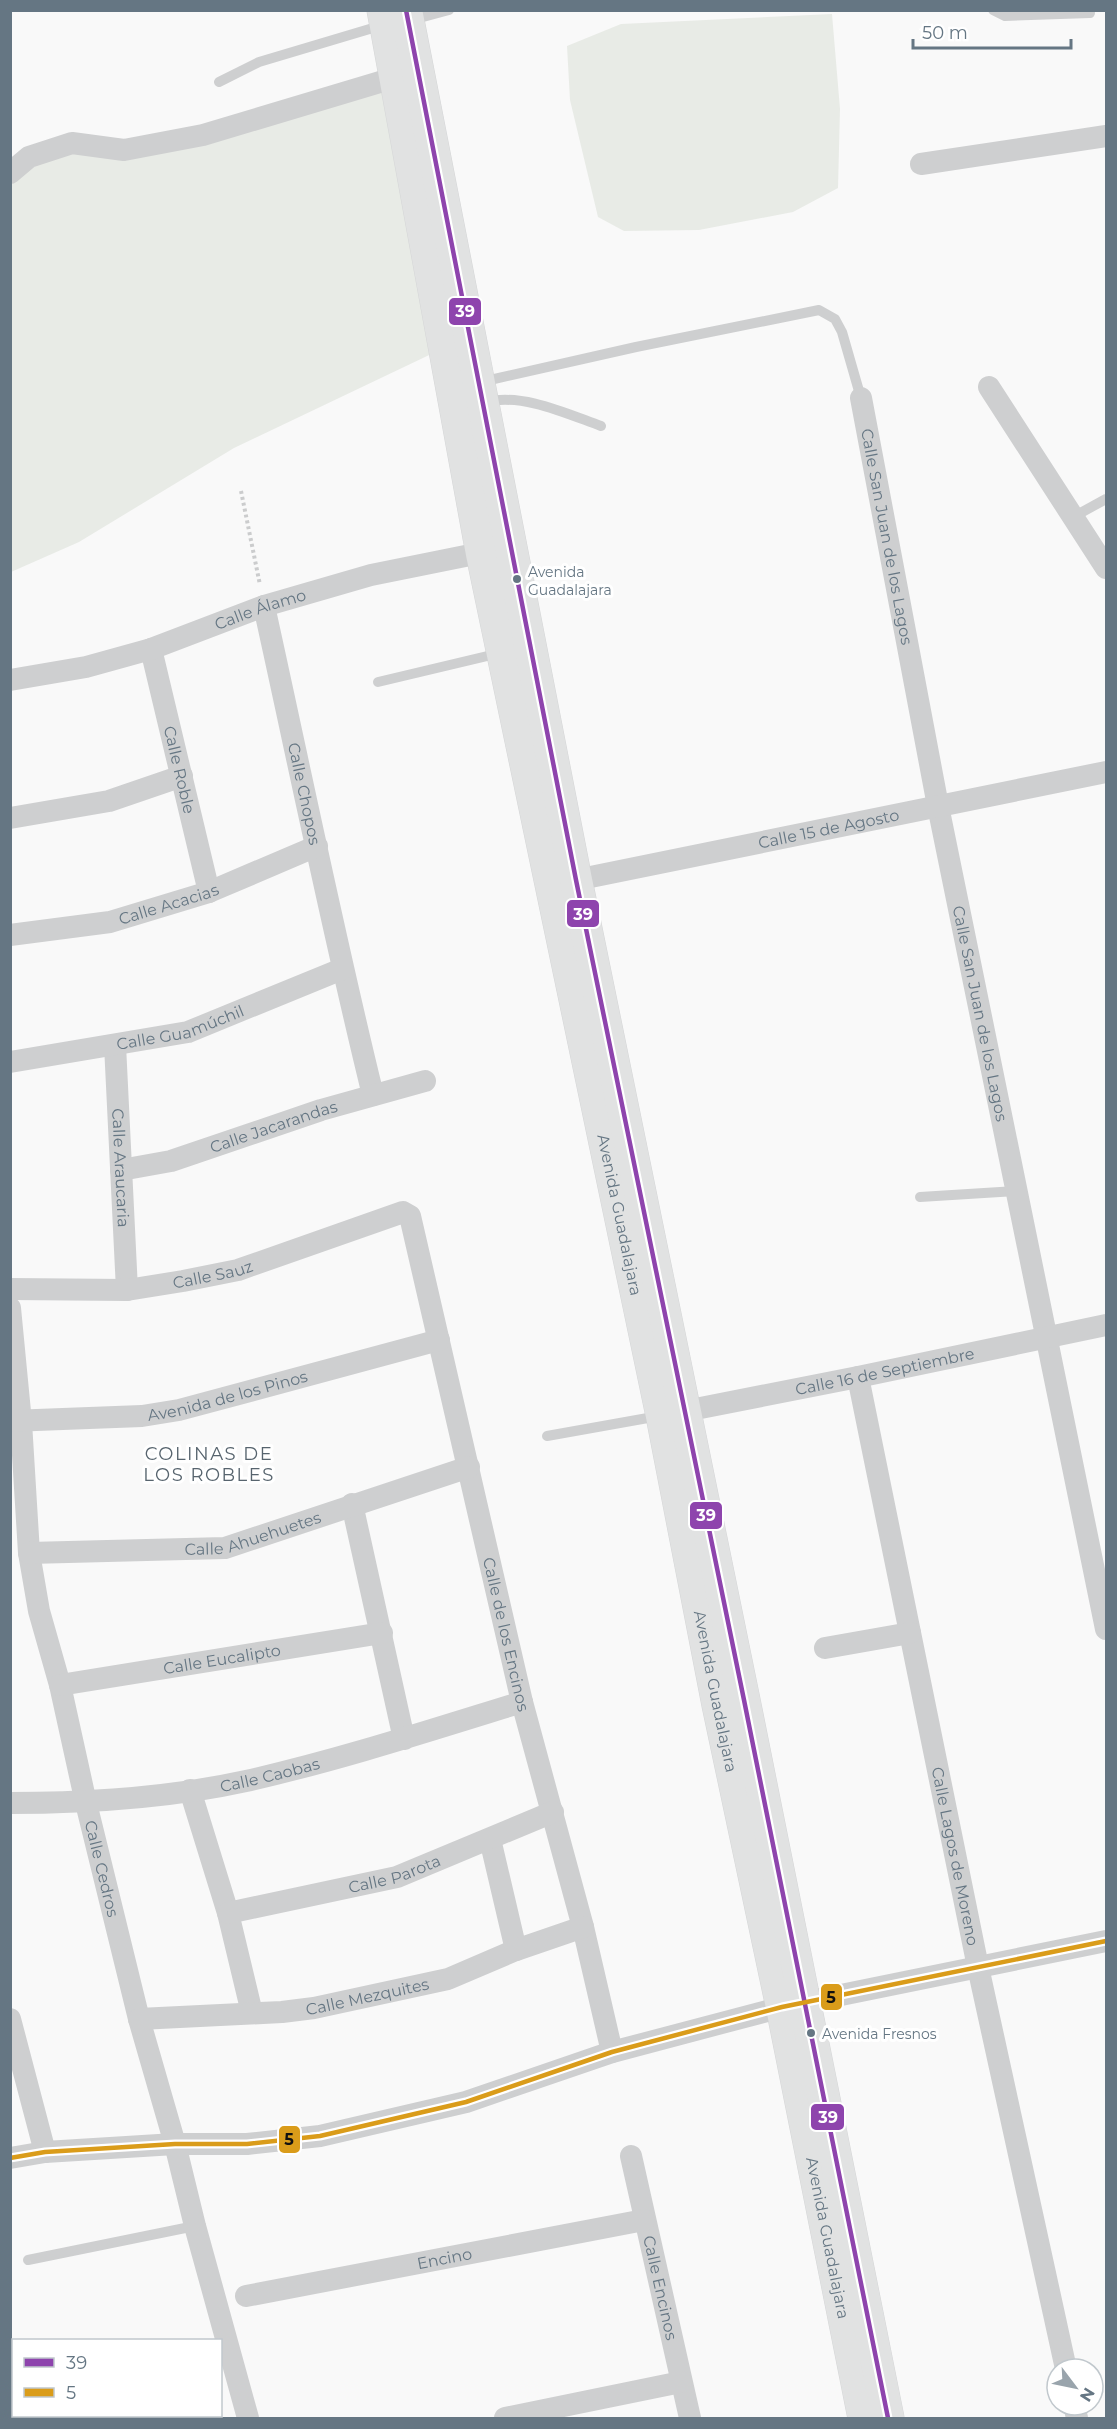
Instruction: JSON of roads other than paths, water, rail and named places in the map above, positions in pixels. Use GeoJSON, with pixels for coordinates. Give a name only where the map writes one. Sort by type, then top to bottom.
{"type":"FeatureCollection","features":[{"type":"Feature","properties":{"kind":"street","name":"Avenida Guadalajara"},"geometry":{"type":"LineString","coordinates":[[396,17],[448,357],[497,550],[563,883],[673,1413],[718,1705],[793,2005],[888,2418]]}},
{"type":"Feature","properties":{"kind":"street","name":"Avenida Guadalajara"},"geometry":{"type":"LineString","coordinates":[[405,74],[480,393],[497,550]]}},
{"type":"Feature","properties":{"kind":"street"},"geometry":{"type":"LineString","coordinates":[[10,173],[29,157],[72,142],[124,150],[203,135],[405,74]]}},
{"type":"Feature","properties":{"kind":"street"},"geometry":{"type":"LineString","coordinates":[[921,164],[1107,136]]}},
{"type":"Feature","properties":{"kind":"street"},"geometry":{"type":"LineString","coordinates":[[989,387],[1107,568]]}},
{"type":"Feature","properties":{"kind":"street","name":"Calle San Juan de los Lagos"},"geometry":{"type":"LineString","coordinates":[[861,398],[938,806],[1107,1629]]}},
{"type":"Feature","properties":{"kind":"street","name":"Calle Álamo"},"geometry":{"type":"LineString","coordinates":[[10,680],[86,667],[151,649],[264,606],[371,575],[497,550]]}},
{"type":"Feature","properties":{"kind":"street","name":"Calle Chopos"},"geometry":{"type":"LineString","coordinates":[[264,606],[342,969],[373,1095]]}},
{"type":"Feature","properties":{"kind":"street","name":"Calle Roble"},"geometry":{"type":"LineString","coordinates":[[151,649],[209,892]]}},
{"type":"Feature","properties":{"kind":"street","name":"Calle 15 de Agosto"},"geometry":{"type":"LineString","coordinates":[[563,883],[1107,772]]}},
{"type":"Feature","properties":{"kind":"street"},"geometry":{"type":"LineString","coordinates":[[10,818],[109,801],[182,776]]}},
{"type":"Feature","properties":{"kind":"street","name":"Calle Acacias"},"geometry":{"type":"LineString","coordinates":[[10,935],[110,922],[209,892],[317,846]]}},
{"type":"Feature","properties":{"kind":"street","name":"Calle Guamúchil"},"geometry":{"type":"LineString","coordinates":[[10,1062],[188,1032],[342,969]]}},
{"type":"Feature","properties":{"kind":"street","name":"Calle Araucaria"},"geometry":{"type":"LineString","coordinates":[[115,1045],[127,1290]]}},
{"type":"Feature","properties":{"kind":"street","name":"Calle Jacarandas"},"geometry":{"type":"LineString","coordinates":[[121,1170],[171,1161],[321,1110],[425,1081]]}},
{"type":"Feature","properties":{"kind":"street","name":"Calle Sauz"},"geometry":{"type":"LineString","coordinates":[[10,1289],[127,1290],[238,1270],[403,1212],[406,1214]]}},
{"type":"Feature","properties":{"kind":"street","name":"Calle de los Encinos"},"geometry":{"type":"LineString","coordinates":[[406,1214],[410,1216],[440,1340],[522,1702],[584,1927],[612,2052]]}},
{"type":"Feature","properties":{"kind":"street","name":"Calle Cedros"},"geometry":{"type":"LineString","coordinates":[[10,1308],[16,1421],[29,1553],[39,1611],[60,1685],[86,1803],[139,2019],[248,2418]]}},
{"type":"Feature","properties":{"kind":"street","name":"Calle 16 de Septiembre"},"geometry":{"type":"LineString","coordinates":[[673,1413],[858,1377],[1107,1324]]}},
{"type":"Feature","properties":{"kind":"street","name":"Avenida de los Pinos"},"geometry":{"type":"LineString","coordinates":[[16,1421],[142,1416],[179,1410],[440,1340]]}},
{"type":"Feature","properties":{"kind":"street","name":"Calle Lagos de Moreno"},"geometry":{"type":"LineString","coordinates":[[858,1377],[978,1967],[1063,2357]]}},
{"type":"Feature","properties":{"kind":"street","name":"Calle Ahuehuetes"},"geometry":{"type":"LineString","coordinates":[[29,1553],[225,1548],[469,1467]]}},
{"type":"Feature","properties":{"kind":"street"},"geometry":{"type":"LineString","coordinates":[[352,1504],[404,1739]]}},
{"type":"Feature","properties":{"kind":"street","name":"Calle Eucalipto"},"geometry":{"type":"LineString","coordinates":[[60,1685],[382,1633]]}},
{"type":"Feature","properties":{"kind":"street"},"geometry":{"type":"LineString","coordinates":[[825,1648],[910,1633]]}},
{"type":"Feature","properties":{"kind":"street","name":"Calle Caobas"},"geometry":{"type":"LineString","coordinates":[[10,1803],[86,1803],[245,1781],[404,1739],[522,1702]]}},
{"type":"Feature","properties":{"kind":"street"},"geometry":{"type":"LineString","coordinates":[[190,1790],[228,1913],[252,2013]]}},
{"type":"Feature","properties":{"kind":"street","name":"Calle Parota"},"geometry":{"type":"LineString","coordinates":[[228,1913],[397,1876],[554,1812]]}},
{"type":"Feature","properties":{"kind":"street"},"geometry":{"type":"LineString","coordinates":[[490,1839],[516,1950]]}},
{"type":"Feature","properties":{"kind":"street","name":"Calle Mezquites"},"geometry":{"type":"LineString","coordinates":[[139,2019],[314,2008],[448,1979],[516,1950],[584,1927]]}},
{"type":"Feature","properties":{"kind":"street"},"geometry":{"type":"LineString","coordinates":[[10,2158],[45,2152],[175,2144],[247,2144],[320,2136],[466,2102],[612,2052],[793,2005],[1107,1941]]}},
{"type":"Feature","properties":{"kind":"street","name":"Avenida Guadalajara"},"geometry":{"type":"LineString","coordinates":[[793,2005],[864,2418]]}},
{"type":"Feature","properties":{"kind":"street"},"geometry":{"type":"LineString","coordinates":[[11,2020],[45,2152]]}},
{"type":"Feature","properties":{"kind":"street","name":"Calle Encinos"},"geometry":{"type":"LineString","coordinates":[[632,2156],[644,2220],[690,2418]]}},
{"type":"Feature","properties":{"kind":"street","name":"Encino"},"geometry":{"type":"LineString","coordinates":[[246,2296],[644,2220]]}},
{"type":"Feature","properties":{"kind":"street"},"geometry":{"type":"LineString","coordinates":[[505,2418],[681,2382]]}},
{"type":"Feature","properties":{"kind":"lane"},"geometry":{"type":"LineString","coordinates":[[219,82],[259,62],[396,17],[449,10]]}},
{"type":"Feature","properties":{"kind":"lane"},"geometry":{"type":"LineString","coordinates":[[993,10],[1005,16],[1090,13]]}},
{"type":"Feature","properties":{"kind":"lane"},"geometry":{"type":"LineString","coordinates":[[480,393],[636,347],[819,310],[835,319],[842,333],[861,398]]}},
{"type":"Feature","properties":{"kind":"lane"},"geometry":{"type":"LineString","coordinates":[[480,393],[498,399],[542,405],[601,426]]}},
{"type":"Feature","properties":{"kind":"lane"},"geometry":{"type":"LineString","coordinates":[[1073,517],[1107,499]]}},
{"type":"Feature","properties":{"kind":"lane"},"geometry":{"type":"LineString","coordinates":[[378,682],[517,649]]}},
{"type":"Feature","properties":{"kind":"lane"},"geometry":{"type":"LineString","coordinates":[[920,1197],[1016,1191]]}},
{"type":"Feature","properties":{"kind":"lane"},"geometry":{"type":"LineString","coordinates":[[548,1436],[673,1413]]}},
{"type":"Feature","properties":{"kind":"lane"},"geometry":{"type":"LineString","coordinates":[[28,2260],[195,2226]]}},
{"type":"Feature","properties":{"kind":"place","name":"Avenida Guadalajara"},"geometry":{"type":"Point","coordinates":[517,579]}},
{"type":"Feature","properties":{"kind":"place","name":"Avenida Fresnos"},"geometry":{"type":"Point","coordinates":[811,2033]}},
{"type":"Feature","properties":{"kind":"district","name":"COLINAS DE LOS ROBLES"},"geometry":{"type":"Point","coordinates":[209,1464]}}]}
